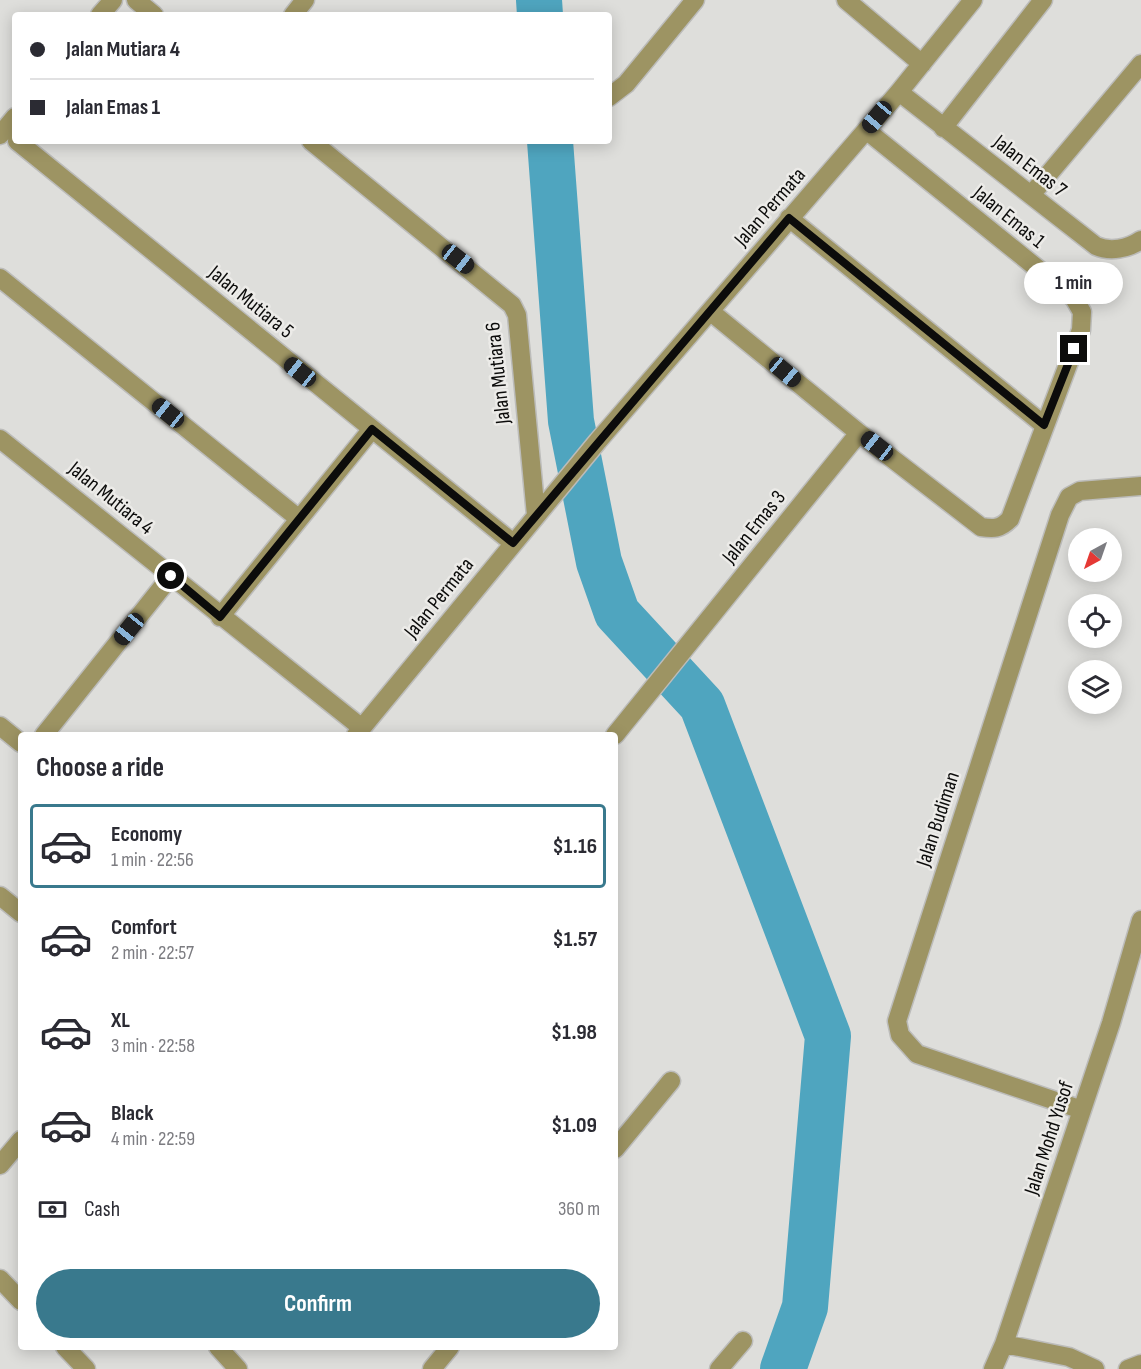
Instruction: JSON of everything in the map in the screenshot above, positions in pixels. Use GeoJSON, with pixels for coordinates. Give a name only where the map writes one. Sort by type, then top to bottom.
{"type":"FeatureCollection","features":[{"type":"Feature","properties":{"kind":"street"},"geometry":{"type":"LineString","coordinates":[[103,12],[113,0]]}},
{"type":"Feature","properties":{"kind":"street"},"geometry":{"type":"LineString","coordinates":[[136,0],[150,12]]}},
{"type":"Feature","properties":{"kind":"street"},"geometry":{"type":"LineString","coordinates":[[295,12],[305,0]]}},
{"type":"Feature","properties":{"kind":"street"},"geometry":{"type":"LineString","coordinates":[[612,95],[626,84],[695,0]]}},
{"type":"Feature","properties":{"kind":"street"},"geometry":{"type":"LineString","coordinates":[[846,0],[921,63]]}},
{"type":"Feature","properties":{"kind":"street","name":"Jalan Permata"},"geometry":{"type":"LineString","coordinates":[[359,731],[556,491],[899,92],[973,0]]}},
{"type":"Feature","properties":{"kind":"street"},"geometry":{"type":"LineString","coordinates":[[944,128],[1043,0]]}},
{"type":"Feature","properties":{"kind":"street"},"geometry":{"type":"LineString","coordinates":[[1031,195],[1141,64]]}},
{"type":"Feature","properties":{"kind":"street","name":"Jalan Emas 7"},"geometry":{"type":"LineString","coordinates":[[899,92],[1106,250],[1132,246],[1141,240]]}},
{"type":"Feature","properties":{"kind":"street","name":"Jalan Emas 1"},"geometry":{"type":"LineString","coordinates":[[866,130],[1074,298],[1083,312],[1081,330],[1044,425]]}},
{"type":"Feature","properties":{"kind":"street","name":"Jalan Mutiara 5"},"geometry":{"type":"LineString","coordinates":[[23,144],[513,543]]}},
{"type":"Feature","properties":{"kind":"street","name":"Jalan Mutiara 6"},"geometry":{"type":"LineString","coordinates":[[315,144],[512,305],[517,315],[536,515]]}},
{"type":"Feature","properties":{"kind":"street"},"geometry":{"type":"LineString","coordinates":[[711,312],[859,433],[981,527],[995,529],[1002,527],[1010,519],[1044,425],[789,218]]}},
{"type":"Feature","properties":{"kind":"street"},"geometry":{"type":"LineString","coordinates":[[0,278],[298,518]]}},
{"type":"Feature","properties":{"kind":"street"},"geometry":{"type":"LineString","coordinates":[[220,617],[372,429]]}},
{"type":"Feature","properties":{"kind":"street","name":"Jalan Emas 3"},"geometry":{"type":"LineString","coordinates":[[617,732],[859,433]]}},
{"type":"Feature","properties":{"kind":"street","name":"Jalan Mutiara 4"},"geometry":{"type":"LineString","coordinates":[[3,447],[171,576],[359,731]]}},
{"type":"Feature","properties":{"kind":"street","name":"Jalan Budiman"},"geometry":{"type":"LineString","coordinates":[[1082,1110],[916,1054],[900,1035],[897,1021],[1060,515],[1070,497],[1080,491],[1141,486]]}},
{"type":"Feature","properties":{"kind":"street"},"geometry":{"type":"LineString","coordinates":[[46,732],[171,576]]}},
{"type":"Feature","properties":{"kind":"street"},"geometry":{"type":"LineString","coordinates":[[0,726],[18,741]]}},
{"type":"Feature","properties":{"kind":"street"},"geometry":{"type":"LineString","coordinates":[[0,896],[18,911]]}},
{"type":"Feature","properties":{"kind":"street","name":"Jalan Mohd Yusof"},"geometry":{"type":"LineString","coordinates":[[993,1369],[1004,1344],[1082,1110],[1141,920]]}},
{"type":"Feature","properties":{"kind":"street"},"geometry":{"type":"LineString","coordinates":[[618,1145],[671,1081]]}},
{"type":"Feature","properties":{"kind":"street"},"geometry":{"type":"LineString","coordinates":[[0,1165],[18,1144]]}},
{"type":"Feature","properties":{"kind":"street"},"geometry":{"type":"LineString","coordinates":[[0,1279],[18,1298]]}},
{"type":"Feature","properties":{"kind":"street"},"geometry":{"type":"LineString","coordinates":[[719,1369],[742,1341]]}},
{"type":"Feature","properties":{"kind":"street"},"geometry":{"type":"LineString","coordinates":[[1004,1344],[1069,1357],[1095,1369]]}},
{"type":"Feature","properties":{"kind":"street"},"geometry":{"type":"LineString","coordinates":[[68,1350],[86,1369]]}},
{"type":"Feature","properties":{"kind":"street"},"geometry":{"type":"LineString","coordinates":[[221,1350],[238,1369]]}},
{"type":"Feature","properties":{"kind":"street"},"geometry":{"type":"LineString","coordinates":[[432,1369],[448,1350]]}},
{"type":"Feature","properties":{"kind":"street"},"geometry":{"type":"LineString","coordinates":[[1128,1369],[1141,1364]]}},
{"type":"Feature","properties":{"kind":"waterway"},"geometry":{"type":"LineString","coordinates":[[539,0],[540,12]]}},
{"type":"Feature","properties":{"kind":"waterway"},"geometry":{"type":"LineString","coordinates":[[550,144],[571,421],[599,562],[617,613],[702,705],[828,1036],[805,1307],[783,1369]]}},
{"type":"Feature","properties":{"kind":"route"},"geometry":{"type":"LineString","coordinates":[[171,576],[220,617],[372,429],[513,543],[789,218],[1044,425],[1074,349]]}}]}
